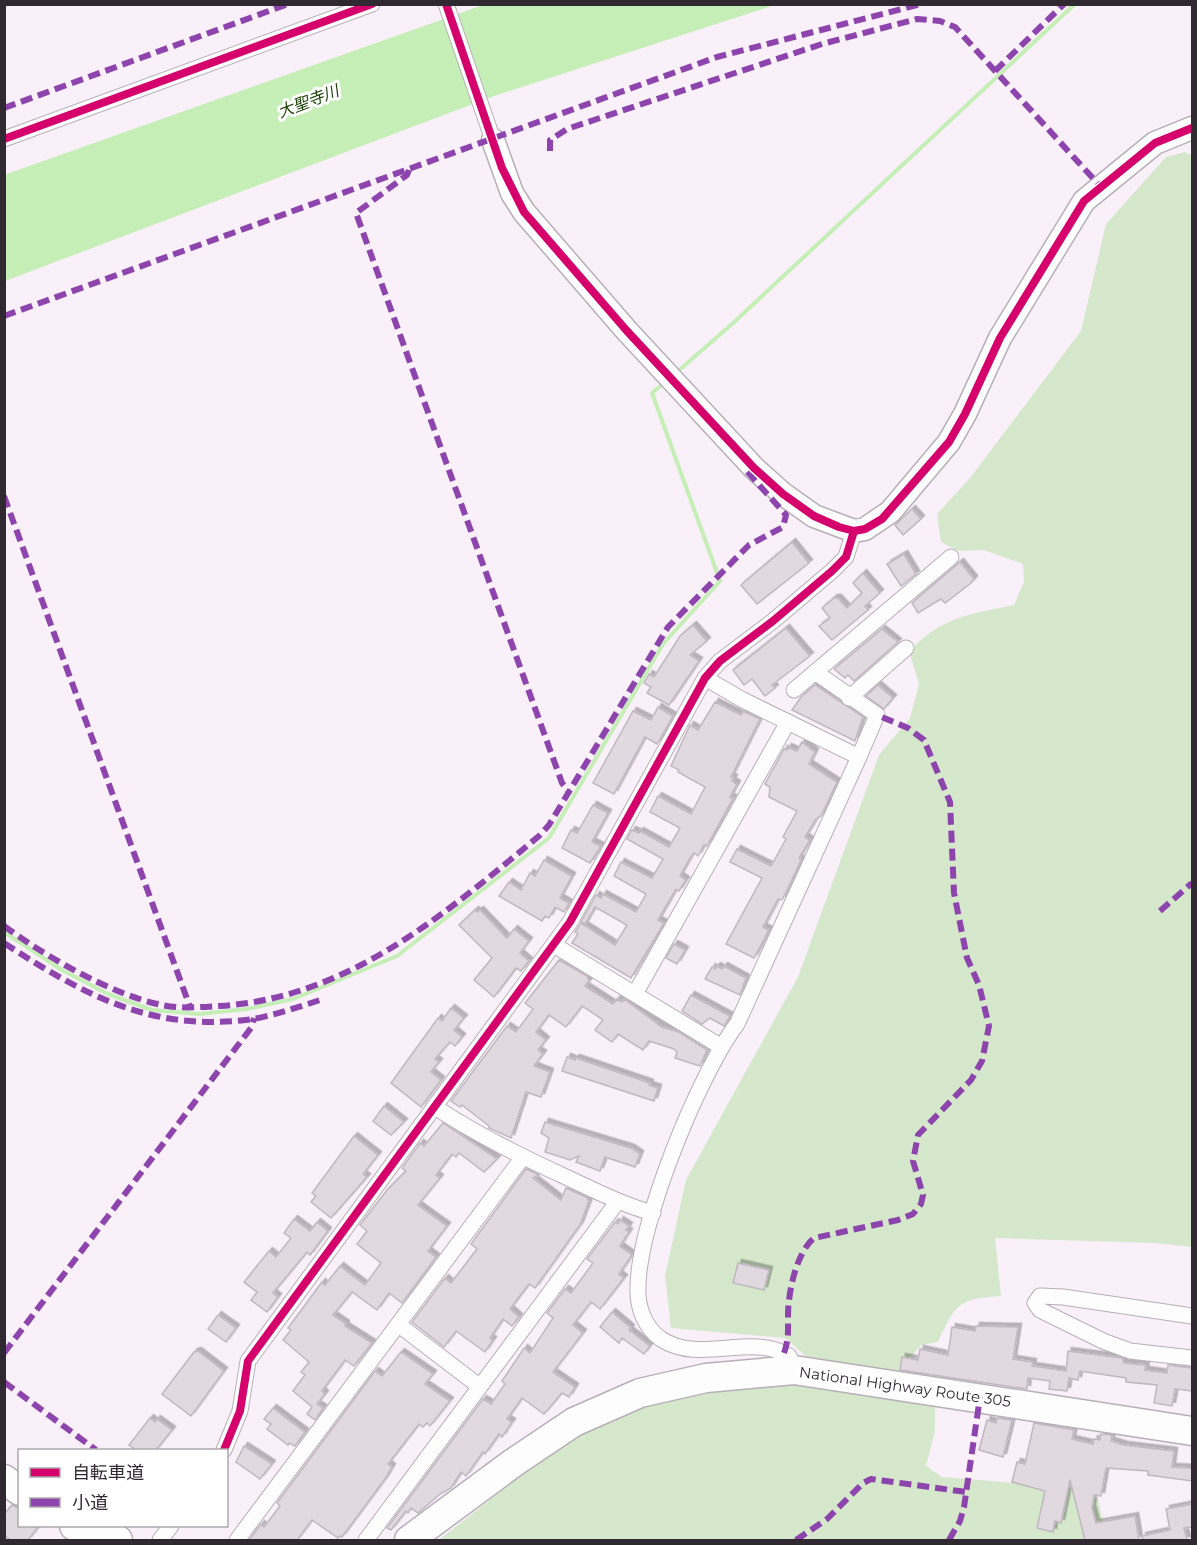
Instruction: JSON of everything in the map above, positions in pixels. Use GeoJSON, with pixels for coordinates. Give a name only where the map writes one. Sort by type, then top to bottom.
{"type":"FeatureCollection","features":[{"type":"Feature","properties":{"kind":"highway","name":"National Highway Route 305"},"geometry":{"type":"LineString","coordinates":[[409,1540],[538,1445],[574,1422],[640,1393],[706,1378],[794,1370],[1192,1431]]}},
{"type":"Feature","properties":{"kind":"highway"},"geometry":{"type":"LineString","coordinates":[[77,1527],[118,1540]]}},
{"type":"Feature","properties":{"kind":"street"},"geometry":{"type":"LineString","coordinates":[[4,139],[372,4]]}},
{"type":"Feature","properties":{"kind":"street"},"geometry":{"type":"LineString","coordinates":[[446,4],[512,193],[524,212],[627,331],[754,468],[783,494],[814,516],[854,531],[866,529],[890,512],[949,442],[965,414],[1000,338],[1084,201],[1155,143],[1192,128]]}},
{"type":"Feature","properties":{"kind":"street"},"geometry":{"type":"LineString","coordinates":[[224,1449],[242,1404],[248,1360],[570,922],[705,678],[720,661],[832,571],[846,557],[854,531]]}},
{"type":"Feature","properties":{"kind":"street"},"geometry":{"type":"LineString","coordinates":[[794,690],[951,557]]}},
{"type":"Feature","properties":{"kind":"street"},"geometry":{"type":"LineString","coordinates":[[849,698],[906,648]]}},
{"type":"Feature","properties":{"kind":"street"},"geometry":{"type":"LineString","coordinates":[[794,1370],[789,1356],[776,1349],[756,1347],[712,1351],[675,1345],[652,1331],[642,1314],[637,1285],[653,1213],[671,1157],[720,1046],[737,1024],[877,715],[814,672]]}},
{"type":"Feature","properties":{"kind":"street"},"geometry":{"type":"LineString","coordinates":[[705,678],[859,757]]}},
{"type":"Feature","properties":{"kind":"street"},"geometry":{"type":"LineString","coordinates":[[635,994],[788,722]]}},
{"type":"Feature","properties":{"kind":"street"},"geometry":{"type":"LineString","coordinates":[[554,945],[720,1046]]}},
{"type":"Feature","properties":{"kind":"street"},"geometry":{"type":"LineString","coordinates":[[435,1107],[473,1132],[523,1157],[618,1201],[653,1213]]}},
{"type":"Feature","properties":{"kind":"street"},"geometry":{"type":"LineString","coordinates":[[237,1540],[523,1157]]}},
{"type":"Feature","properties":{"kind":"street"},"geometry":{"type":"LineString","coordinates":[[366,1540],[478,1386],[618,1201]]}},
{"type":"Feature","properties":{"kind":"street"},"geometry":{"type":"LineString","coordinates":[[1192,1316],[1063,1297],[1040,1296],[1035,1303],[1040,1310],[1103,1341],[1130,1350],[1192,1358]]}},
{"type":"Feature","properties":{"kind":"street"},"geometry":{"type":"LineString","coordinates":[[399,1325],[478,1386]]}},
{"type":"Feature","properties":{"kind":"street"},"geometry":{"type":"LineString","coordinates":[[160,1540],[170,1527]]}},
{"type":"Feature","properties":{"kind":"shaded area"},"geometry":{"type":"Polygon","coordinates":[[[1185,152],[1192,156],[1192,1247],[1155,1243],[995,1238],[1001,1296],[975,1299],[960,1306],[949,1319],[938,1342],[921,1345],[896,1375],[808,1358],[785,1338],[671,1328],[665,1276],[686,1180],[798,977],[879,755],[910,718],[919,684],[909,651],[934,630],[945,624],[969,615],[1014,605],[1024,582],[1023,564],[984,550],[958,551],[941,542],[937,514],[970,478],[1081,331],[1106,224],[1166,157],[1185,152]]]}},
{"type":"Feature","properties":{"kind":"shaded area"},"geometry":{"type":"Polygon","coordinates":[[[742,1382],[796,1382],[935,1401],[935,1431],[926,1466],[942,1477],[1078,1488],[1098,1499],[1107,1540],[439,1540],[559,1445],[641,1401],[742,1382]]]}},
{"type":"Feature","properties":{"kind":"water","name":"大聖寺川"},"geometry":{"type":"Polygon","coordinates":[[[483,5],[775,5],[494,96],[5,281],[4,175],[483,5]]]}},
{"type":"Feature","properties":{"kind":"building"},"geometry":{"type":"Polygon","coordinates":[[[912,509],[921,519],[903,535],[895,525],[912,509]]]}},
{"type":"Feature","properties":{"kind":"building"},"geometry":{"type":"Polygon","coordinates":[[[792,542],[809,563],[757,604],[741,585],[792,542]]]}},
{"type":"Feature","properties":{"kind":"building"},"geometry":{"type":"Polygon","coordinates":[[[904,554],[916,574],[901,586],[887,564],[904,554]]]}},
{"type":"Feature","properties":{"kind":"building"},"geometry":{"type":"Polygon","coordinates":[[[960,562],[974,579],[971,583],[945,603],[941,599],[918,613],[912,603],[960,562]]]}},
{"type":"Feature","properties":{"kind":"building"},"geometry":{"type":"Polygon","coordinates":[[[863,573],[880,593],[865,606],[868,610],[832,640],[819,626],[830,618],[822,608],[834,598],[838,598],[847,608],[862,593],[853,583],[863,573]]]}},
{"type":"Feature","properties":{"kind":"building"},"geometry":{"type":"Polygon","coordinates":[[[693,625],[707,641],[690,655],[699,661],[669,705],[647,693],[651,687],[644,683],[649,674],[654,677],[680,636],[693,625]]]}},
{"type":"Feature","properties":{"kind":"building"},"geometry":{"type":"Polygon","coordinates":[[[786,628],[810,656],[772,685],[775,688],[765,696],[752,679],[744,685],[733,670],[786,628]]]}},
{"type":"Feature","properties":{"kind":"building"},"geometry":{"type":"Polygon","coordinates":[[[882,629],[898,642],[854,681],[848,675],[845,678],[834,669],[882,629]]]}},
{"type":"Feature","properties":{"kind":"building"},"geometry":{"type":"Polygon","coordinates":[[[815,685],[863,717],[855,741],[792,710],[801,697],[815,685]]]}},
{"type":"Feature","properties":{"kind":"building"},"geometry":{"type":"Polygon","coordinates":[[[878,685],[893,698],[884,709],[866,696],[878,685]]]}},
{"type":"Feature","properties":{"kind":"building"},"geometry":{"type":"Polygon","coordinates":[[[715,702],[741,715],[743,711],[760,719],[731,777],[734,778],[732,781],[737,784],[730,797],[733,798],[707,846],[704,845],[698,856],[694,853],[690,858],[680,876],[686,880],[679,891],[676,889],[658,920],[664,923],[631,978],[572,943],[578,934],[575,932],[581,923],[615,945],[627,925],[595,907],[585,924],[581,922],[596,895],[601,898],[603,894],[636,912],[646,894],[614,876],[621,862],[652,878],[663,859],[627,839],[632,830],[639,833],[640,831],[669,847],[680,828],[650,812],[658,796],[691,814],[705,787],[671,766],[690,725],[698,730],[715,702]]]}},
{"type":"Feature","properties":{"kind":"building"},"geometry":{"type":"Polygon","coordinates":[[[658,707],[673,716],[657,744],[645,737],[614,794],[593,783],[633,711],[651,720],[658,707]]]}},
{"type":"Feature","properties":{"kind":"building"},"geometry":{"type":"Polygon","coordinates":[[[802,742],[815,752],[809,764],[837,782],[821,816],[816,819],[805,837],[810,840],[799,858],[801,860],[782,900],[778,899],[763,927],[769,930],[754,958],[726,944],[762,878],[730,862],[737,849],[771,866],[786,839],[783,837],[797,811],[769,797],[770,787],[765,784],[784,749],[787,750],[788,747],[797,751],[802,742]]]}},
{"type":"Feature","properties":{"kind":"building"},"geometry":{"type":"Polygon","coordinates":[[[593,805],[608,813],[592,842],[601,846],[590,863],[562,848],[571,830],[577,833],[593,805]]]}},
{"type":"Feature","properties":{"kind":"building"},"geometry":{"type":"Polygon","coordinates":[[[544,860],[572,876],[560,898],[569,903],[564,912],[555,907],[549,918],[545,916],[542,921],[499,896],[509,882],[521,890],[530,873],[535,876],[544,860]]]}},
{"type":"Feature","properties":{"kind":"building"},"geometry":{"type":"Polygon","coordinates":[[[475,910],[477,912],[480,910],[507,938],[514,929],[529,941],[520,953],[529,961],[521,971],[516,968],[494,997],[474,980],[492,958],[459,925],[475,910]]]}},
{"type":"Feature","properties":{"kind":"building"},"geometry":{"type":"Polygon","coordinates":[[[674,944],[685,950],[677,964],[666,958],[674,944]]]}},
{"type":"Feature","properties":{"kind":"building"},"geometry":{"type":"Polygon","coordinates":[[[559,960],[587,976],[589,981],[585,986],[613,1004],[617,999],[622,1002],[624,999],[662,1027],[679,1032],[707,1050],[700,1066],[675,1058],[677,1052],[674,1049],[649,1041],[643,1050],[618,1034],[612,1042],[595,1030],[603,1020],[582,1006],[566,1027],[549,1015],[536,1032],[546,1040],[538,1050],[543,1054],[534,1066],[550,1072],[541,1097],[526,1092],[511,1138],[489,1128],[462,1105],[460,1107],[451,1101],[507,1026],[516,1032],[533,1009],[525,1003],[559,960]]]}},
{"type":"Feature","properties":{"kind":"building"},"geometry":{"type":"Polygon","coordinates":[[[717,966],[722,969],[724,966],[746,978],[740,995],[705,979],[712,967],[715,969],[717,966]]]}},
{"type":"Feature","properties":{"kind":"building"},"geometry":{"type":"Polygon","coordinates":[[[691,995],[730,1016],[724,1026],[710,1018],[702,1024],[682,1011],[691,995]]]}},
{"type":"Feature","properties":{"kind":"building"},"geometry":{"type":"Polygon","coordinates":[[[451,1008],[464,1018],[454,1030],[462,1037],[455,1046],[450,1042],[435,1059],[439,1062],[431,1072],[441,1080],[421,1107],[391,1083],[438,1018],[442,1021],[451,1008]]]}},
{"type":"Feature","properties":{"kind":"building"},"geometry":{"type":"Polygon","coordinates":[[[567,1057],[650,1083],[649,1085],[658,1088],[654,1101],[562,1071],[567,1057]]]}},
{"type":"Feature","properties":{"kind":"building"},"geometry":{"type":"Polygon","coordinates":[[[384,1106],[404,1122],[391,1135],[373,1121],[384,1106]]]}},
{"type":"Feature","properties":{"kind":"building"},"geometry":{"type":"Polygon","coordinates":[[[545,1122],[631,1148],[640,1154],[635,1167],[605,1157],[600,1171],[576,1162],[579,1156],[570,1160],[545,1152],[549,1138],[541,1133],[545,1122]]]}},
{"type":"Feature","properties":{"kind":"building"},"geometry":{"type":"Polygon","coordinates":[[[443,1123],[497,1159],[484,1172],[459,1153],[456,1157],[452,1154],[436,1175],[440,1178],[418,1205],[447,1226],[428,1251],[436,1257],[402,1303],[389,1293],[377,1310],[352,1292],[333,1315],[346,1324],[345,1326],[372,1343],[354,1366],[345,1360],[322,1391],[325,1394],[317,1404],[323,1408],[315,1420],[307,1414],[312,1407],[293,1391],[305,1375],[301,1372],[309,1362],[283,1340],[291,1330],[288,1328],[322,1282],[325,1285],[340,1266],[365,1285],[381,1263],[357,1244],[367,1231],[360,1225],[387,1190],[406,1171],[402,1168],[420,1143],[424,1146],[443,1123]]]}},
{"type":"Feature","properties":{"kind":"building"},"geometry":{"type":"Polygon","coordinates":[[[354,1136],[378,1155],[363,1174],[367,1177],[331,1218],[311,1202],[316,1196],[312,1193],[354,1136]]]}},
{"type":"Feature","properties":{"kind":"building"},"geometry":{"type":"Polygon","coordinates":[[[526,1169],[539,1175],[533,1178],[561,1200],[566,1188],[586,1197],[589,1201],[580,1225],[535,1288],[529,1284],[510,1309],[519,1317],[512,1326],[503,1319],[490,1338],[493,1340],[485,1352],[456,1331],[444,1347],[412,1322],[445,1278],[451,1283],[477,1249],[471,1244],[526,1169]]]}},
{"type":"Feature","properties":{"kind":"building"},"geometry":{"type":"Polygon","coordinates":[[[294,1219],[310,1231],[317,1222],[328,1231],[310,1255],[307,1252],[273,1293],[278,1297],[267,1312],[251,1300],[257,1292],[244,1282],[269,1251],[276,1257],[291,1238],[284,1233],[294,1219]]]}},
{"type":"Feature","properties":{"kind":"building"},"geometry":{"type":"Polygon","coordinates":[[[620,1220],[629,1226],[626,1230],[629,1232],[620,1246],[632,1255],[619,1274],[624,1278],[600,1309],[591,1302],[573,1325],[583,1333],[553,1372],[575,1387],[569,1397],[562,1393],[544,1414],[522,1398],[507,1419],[512,1422],[502,1437],[499,1434],[466,1476],[461,1472],[451,1488],[440,1494],[418,1513],[411,1508],[391,1530],[387,1528],[483,1399],[491,1404],[505,1384],[502,1381],[524,1348],[530,1353],[553,1318],[547,1313],[565,1289],[571,1293],[593,1263],[587,1259],[615,1222],[618,1224],[620,1220]]]}},
{"type":"Feature","properties":{"kind":"building"},"geometry":{"type":"Polygon","coordinates":[[[738,1263],[769,1270],[764,1290],[733,1283],[738,1263]]]}},
{"type":"Feature","properties":{"kind":"building"},"geometry":{"type":"Polygon","coordinates":[[[612,1312],[631,1328],[629,1330],[650,1346],[644,1354],[622,1338],[619,1343],[600,1327],[612,1312]]]}},
{"type":"Feature","properties":{"kind":"building"},"geometry":{"type":"Polygon","coordinates":[[[218,1315],[236,1328],[226,1342],[208,1329],[218,1315]]]}},
{"type":"Feature","properties":{"kind":"building"},"geometry":{"type":"Polygon","coordinates":[[[976,1326],[1018,1327],[1013,1359],[1033,1362],[1032,1366],[1066,1371],[1068,1351],[1122,1358],[1124,1363],[1146,1365],[1145,1370],[1167,1373],[1168,1365],[1192,1368],[1192,1391],[1175,1389],[1172,1406],[1154,1403],[1157,1385],[1126,1382],[1126,1378],[1080,1371],[1078,1380],[1069,1378],[1067,1391],[1049,1389],[1050,1381],[1028,1378],[1027,1389],[900,1370],[902,1357],[918,1360],[920,1349],[948,1355],[952,1327],[975,1331],[976,1326]]]}},
{"type":"Feature","properties":{"kind":"building"},"geometry":{"type":"Polygon","coordinates":[[[198,1351],[224,1371],[191,1416],[162,1394],[194,1352],[198,1351]]]}},
{"type":"Feature","properties":{"kind":"building"},"geometry":{"type":"Polygon","coordinates":[[[401,1352],[433,1374],[425,1384],[450,1401],[430,1426],[427,1423],[423,1427],[419,1424],[388,1464],[392,1467],[385,1479],[342,1537],[338,1538],[312,1520],[297,1540],[249,1540],[261,1524],[264,1527],[280,1506],[277,1503],[375,1371],[382,1376],[401,1352]]]}},
{"type":"Feature","properties":{"kind":"building"},"geometry":{"type":"Polygon","coordinates":[[[273,1408],[305,1432],[295,1446],[289,1443],[288,1445],[267,1429],[271,1424],[264,1419],[273,1408]]]}},
{"type":"Feature","properties":{"kind":"building"},"geometry":{"type":"Polygon","coordinates":[[[150,1418],[155,1422],[157,1419],[172,1430],[157,1449],[135,1449],[129,1445],[150,1418]]]}},
{"type":"Feature","properties":{"kind":"building"},"geometry":{"type":"Polygon","coordinates":[[[997,1418],[1012,1420],[1003,1457],[979,1450],[987,1420],[996,1423],[997,1418]]]}},
{"type":"Feature","properties":{"kind":"building"},"geometry":{"type":"Polygon","coordinates":[[[1034,1423],[1074,1430],[1072,1439],[1093,1444],[1094,1439],[1100,1440],[1101,1434],[1112,1435],[1111,1441],[1124,1445],[1174,1451],[1172,1467],[1192,1468],[1192,1481],[1148,1475],[1148,1471],[1106,1468],[1101,1496],[1094,1495],[1092,1508],[1096,1523],[1135,1516],[1139,1540],[1085,1540],[1070,1480],[1061,1523],[1055,1521],[1053,1532],[1037,1528],[1045,1491],[1012,1482],[1017,1462],[1025,1464],[1034,1423]]]}},
{"type":"Feature","properties":{"kind":"building"},"geometry":{"type":"Polygon","coordinates":[[[244,1446],[272,1464],[260,1479],[236,1462],[244,1446]]]}},
{"type":"Feature","properties":{"kind":"building"},"geometry":{"type":"Polygon","coordinates":[[[1192,1504],[1192,1527],[1184,1528],[1187,1540],[1143,1540],[1142,1536],[1170,1530],[1166,1509],[1192,1504]]]}},
{"type":"Feature","properties":{"kind":"building"},"geometry":{"type":"Polygon","coordinates":[[[12,1505],[18,1508],[18,1527],[38,1527],[28,1540],[11,1540],[4,1536],[4,1514],[12,1505]]]}},
{"type":"Feature","properties":{"kind":"waterway"},"geometry":{"type":"LineString","coordinates":[[677,372],[732,324],[1075,4]]}},
{"type":"Feature","properties":{"kind":"waterway"},"geometry":{"type":"LineString","coordinates":[[4,932],[62,970],[108,994],[152,1010],[199,1014],[247,1009],[293,999],[397,956],[549,838],[663,644],[720,581],[652,393],[664,383]]}},
{"type":"Feature","properties":{"kind":"marked path"},"geometry":{"type":"LineString","coordinates":[[4,108],[288,4]]}},
{"type":"Feature","properties":{"kind":"marked path"},"geometry":{"type":"LineString","coordinates":[[4,316],[717,57],[921,4]]}},
{"type":"Feature","properties":{"kind":"marked path"},"geometry":{"type":"LineString","coordinates":[[995,71],[1064,4]]}},
{"type":"Feature","properties":{"kind":"marked path"},"geometry":{"type":"LineString","coordinates":[[550,151],[550,140],[567,129],[822,44],[917,19],[940,21],[955,27],[1100,186]]}},
{"type":"Feature","properties":{"kind":"marked path"},"geometry":{"type":"LineString","coordinates":[[409,170],[407,175],[356,213],[562,783],[568,791]]}},
{"type":"Feature","properties":{"kind":"marked path"},"geometry":{"type":"LineString","coordinates":[[4,926],[59,962],[101,984],[143,1000],[176,1007],[220,1006],[267,1000],[311,987],[352,969],[392,947],[431,922],[539,836],[549,825],[668,627],[749,545],[783,527],[786,515],[744,468]]}},
{"type":"Feature","properties":{"kind":"marked path"},"geometry":{"type":"LineString","coordinates":[[4,496],[190,1007]]}},
{"type":"Feature","properties":{"kind":"marked path"},"geometry":{"type":"LineString","coordinates":[[784,1353],[791,1285],[802,1253],[814,1238],[898,1220],[913,1214],[921,1204],[923,1195],[913,1161],[918,1135],[971,1080],[982,1061],[989,1026],[979,985],[967,958],[954,893],[950,802],[924,740],[908,728],[877,715]]}},
{"type":"Feature","properties":{"kind":"marked path"},"geometry":{"type":"LineString","coordinates":[[1160,911],[1192,883]]}},
{"type":"Feature","properties":{"kind":"marked path"},"geometry":{"type":"LineString","coordinates":[[4,943],[92,994],[152,1015],[217,1022],[253,1019],[320,1000]]}},
{"type":"Feature","properties":{"kind":"marked path"},"geometry":{"type":"LineString","coordinates":[[4,1353],[251,1028],[254,1018]]}},
{"type":"Feature","properties":{"kind":"marked path"},"geometry":{"type":"LineString","coordinates":[[4,1382],[95,1449]]}},
{"type":"Feature","properties":{"kind":"marked path"},"geometry":{"type":"LineString","coordinates":[[949,1540],[960,1521],[964,1507],[980,1397]]}},
{"type":"Feature","properties":{"kind":"marked path"},"geometry":{"type":"LineString","coordinates":[[796,1540],[827,1519],[863,1483],[871,1479],[966,1492]]}},
{"type":"Feature","properties":{"kind":"cycle path"},"geometry":{"type":"LineString","coordinates":[[4,139],[372,4]]}},
{"type":"Feature","properties":{"kind":"cycle path"},"geometry":{"type":"LineString","coordinates":[[446,4],[502,168],[524,212],[627,331],[754,468],[783,494],[814,516],[854,531],[865,529],[882,519],[949,442],[965,414],[1000,338],[1084,201],[1155,143],[1192,128]]}},
{"type":"Feature","properties":{"kind":"cycle path"},"geometry":{"type":"LineString","coordinates":[[224,1449],[240,1411],[248,1361],[570,922],[705,678],[720,661],[773,621],[832,571],[846,557],[854,531]]}}]}
